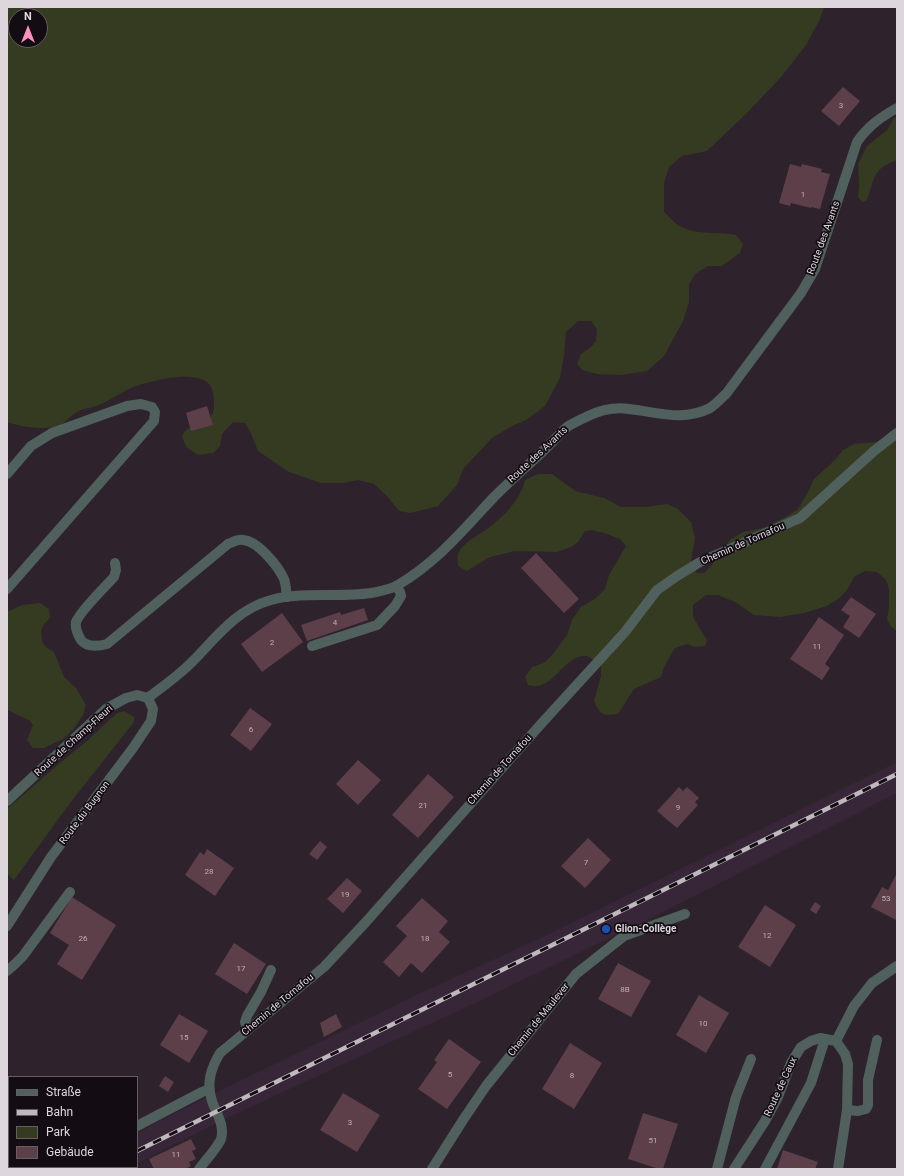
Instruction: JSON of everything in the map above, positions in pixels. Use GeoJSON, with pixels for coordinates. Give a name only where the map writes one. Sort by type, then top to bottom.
{"type":"FeatureCollection","features":[{"type":"Feature","properties":{"kind":"street","name":"Route des Avants"},"geometry":{"type":"LineString","coordinates":[[148,698],[190,664],[231,621],[259,605],[272,600],[287,597],[353,595],[383,591],[396,586],[425,567],[456,539],[496,495],[568,427],[589,415],[607,410],[627,409],[678,416],[696,414],[712,407],[726,394],[801,293],[815,269],[857,142],[867,129],[879,118],[897,108]]}},
{"type":"Feature","properties":{"kind":"street"},"geometry":{"type":"LineString","coordinates":[[7,474],[31,446],[52,433],[127,406],[141,404],[152,407],[155,412],[154,421],[7,589]]}},
{"type":"Feature","properties":{"kind":"street","name":"Chemin de Tornafou"},"geometry":{"type":"LineString","coordinates":[[199,1169],[218,1145],[222,1135],[221,1122],[211,1100],[209,1089],[210,1071],[220,1053],[324,967],[625,632],[657,590],[700,562],[800,518],[874,451],[897,433]]}},
{"type":"Feature","properties":{"kind":"street"},"geometry":{"type":"LineString","coordinates":[[114,563],[116,570],[114,577],[80,614],[76,624],[77,633],[82,641],[91,646],[107,644],[228,544],[234,541],[243,540],[260,548],[278,568],[284,580],[287,597]]}},
{"type":"Feature","properties":{"kind":"street"},"geometry":{"type":"LineString","coordinates":[[312,646],[377,625],[395,606],[401,596],[396,586]]}},
{"type":"Feature","properties":{"kind":"street","name":"Route de Champ-Fleuri"},"geometry":{"type":"LineString","coordinates":[[7,801],[106,709],[126,698],[137,695],[148,698]]}},
{"type":"Feature","properties":{"kind":"street","name":"Route du Bugnon"},"geometry":{"type":"LineString","coordinates":[[7,926],[51,857],[133,748],[151,721],[153,708],[148,698]]}},
{"type":"Feature","properties":{"kind":"street"},"geometry":{"type":"LineString","coordinates":[[7,971],[23,956],[70,892]]}},
{"type":"Feature","properties":{"kind":"street","name":"Chemin de Maulever"},"geometry":{"type":"LineString","coordinates":[[432,1169],[459,1125],[486,1086],[576,974],[624,936],[685,914]]}},
{"type":"Feature","properties":{"kind":"street"},"geometry":{"type":"LineString","coordinates":[[766,1169],[811,1083],[830,1040],[872,983],[897,966]]}},
{"type":"Feature","properties":{"kind":"street"},"geometry":{"type":"LineString","coordinates":[[248,1030],[245,1022],[247,1016],[261,992],[271,970]]}},
{"type":"Feature","properties":{"kind":"street","name":"Route de Caux"},"geometry":{"type":"LineString","coordinates":[[734,1169],[765,1121],[778,1097],[792,1063],[801,1048],[811,1041],[820,1038],[830,1040]]}},
{"type":"Feature","properties":{"kind":"street"},"geometry":{"type":"LineString","coordinates":[[830,1040],[845,1054],[848,1064],[847,1110],[838,1169]]}},
{"type":"Feature","properties":{"kind":"street"},"geometry":{"type":"LineString","coordinates":[[847,1110],[858,1111],[866,1109],[868,1105],[868,1080],[877,1040]]}},
{"type":"Feature","properties":{"kind":"street"},"geometry":{"type":"LineString","coordinates":[[717,1169],[736,1097],[751,1059]]}},
{"type":"Feature","properties":{"kind":"street"},"geometry":{"type":"LineString","coordinates":[[138,1125],[209,1089]]}},
{"type":"Feature","properties":{"kind":"shaded area"},"geometry":{"type":"Polygon","coordinates":[[[897,762],[897,793],[645,921],[471,1005],[229,1117],[138,1162],[138,1132],[416,995],[547,935],[897,762]]]}},
{"type":"Feature","properties":{"kind":"green space"},"geometry":{"type":"Polygon","coordinates":[[[7,7],[824,7],[820,19],[806,45],[782,76],[747,113],[707,151],[682,156],[669,167],[664,183],[664,212],[680,226],[687,229],[700,232],[736,235],[743,244],[740,253],[722,266],[708,266],[695,274],[689,285],[689,302],[683,321],[664,356],[647,371],[621,375],[597,374],[582,370],[577,364],[581,354],[591,347],[596,341],[597,329],[591,321],[578,321],[566,332],[560,378],[545,406],[526,420],[512,426],[492,438],[463,469],[457,485],[438,506],[410,513],[399,511],[387,496],[374,484],[358,480],[343,483],[321,483],[289,472],[258,451],[245,423],[233,422],[222,434],[220,446],[213,453],[198,455],[186,447],[182,436],[185,431],[208,420],[214,411],[212,389],[207,382],[199,378],[176,377],[133,387],[101,404],[78,411],[61,425],[55,427],[34,428],[7,422],[7,7]]]}},
{"type":"Feature","properties":{"kind":"green space"},"geometry":{"type":"Polygon","coordinates":[[[897,117],[897,160],[889,163],[879,171],[873,180],[867,200],[862,202],[858,197],[858,164],[867,146],[887,130],[894,118],[897,117]]]}},
{"type":"Feature","properties":{"kind":"green space"},"geometry":{"type":"Polygon","coordinates":[[[897,440],[897,631],[891,627],[887,619],[889,589],[886,580],[877,572],[865,571],[854,577],[847,590],[838,599],[827,606],[804,613],[780,617],[754,615],[735,602],[718,595],[706,595],[693,605],[693,617],[707,640],[705,646],[694,647],[688,644],[675,648],[664,667],[661,677],[634,689],[618,714],[603,714],[596,706],[594,701],[601,676],[601,666],[588,656],[578,657],[571,661],[554,677],[542,685],[528,685],[525,677],[532,667],[544,663],[553,654],[567,635],[572,620],[581,607],[596,598],[605,589],[609,575],[626,546],[620,539],[592,530],[585,531],[578,542],[571,547],[557,552],[515,551],[490,557],[467,571],[458,566],[458,554],[463,546],[499,520],[515,502],[523,488],[525,480],[538,474],[552,474],[575,491],[604,498],[621,507],[645,507],[667,504],[678,509],[691,522],[695,538],[691,561],[697,573],[704,573],[730,540],[743,532],[763,528],[786,517],[798,509],[814,479],[835,460],[843,450],[854,444],[897,440]]]}},
{"type":"Feature","properties":{"kind":"green space"},"geometry":{"type":"Polygon","coordinates":[[[40,603],[49,609],[50,618],[41,630],[42,642],[47,648],[54,652],[64,677],[76,688],[86,705],[83,715],[73,730],[63,739],[44,748],[33,748],[27,740],[33,725],[29,720],[7,710],[7,612],[22,605],[40,603]]]}},
{"type":"Feature","properties":{"kind":"green space"},"geometry":{"type":"Polygon","coordinates":[[[124,711],[134,717],[134,722],[70,803],[14,880],[7,874],[7,809],[87,741],[117,713],[124,711]]]}},
{"type":"Feature","properties":{"kind":"building"},"geometry":{"type":"Polygon","coordinates":[[[843,87],[860,101],[839,126],[821,111],[843,87]]]}},
{"type":"Feature","properties":{"kind":"building"},"geometry":{"type":"Polygon","coordinates":[[[790,164],[801,167],[802,164],[822,169],[821,172],[830,174],[820,209],[791,203],[790,206],[779,203],[790,164]]]}},
{"type":"Feature","properties":{"kind":"building"},"geometry":{"type":"Polygon","coordinates":[[[207,406],[213,425],[191,431],[186,413],[207,406]]]}},
{"type":"Feature","properties":{"kind":"building"},"geometry":{"type":"Polygon","coordinates":[[[536,553],[579,599],[564,613],[521,568],[536,553]]]}},
{"type":"Feature","properties":{"kind":"building"},"geometry":{"type":"Polygon","coordinates":[[[851,597],[876,614],[859,638],[843,627],[850,616],[841,610],[851,597]]]}},
{"type":"Feature","properties":{"kind":"building"},"geometry":{"type":"Polygon","coordinates":[[[364,608],[368,620],[307,641],[301,625],[340,612],[341,615],[364,608]]]}},
{"type":"Feature","properties":{"kind":"building"},"geometry":{"type":"Polygon","coordinates":[[[282,613],[303,642],[262,672],[241,644],[282,613]]]}},
{"type":"Feature","properties":{"kind":"building"},"geometry":{"type":"Polygon","coordinates":[[[819,617],[844,635],[825,664],[830,668],[822,680],[790,659],[819,617]]]}},
{"type":"Feature","properties":{"kind":"building"},"geometry":{"type":"Polygon","coordinates":[[[250,708],[272,724],[251,751],[230,735],[250,708]]]}},
{"type":"Feature","properties":{"kind":"building"},"geometry":{"type":"Polygon","coordinates":[[[358,760],[381,780],[358,805],[336,784],[358,760]]]}},
{"type":"Feature","properties":{"kind":"building"},"geometry":{"type":"Polygon","coordinates":[[[428,774],[454,797],[418,838],[392,815],[428,774]]]}},
{"type":"Feature","properties":{"kind":"building"},"geometry":{"type":"Polygon","coordinates":[[[679,787],[683,791],[687,787],[699,798],[695,802],[698,805],[677,828],[657,811],[679,787]]]}},
{"type":"Feature","properties":{"kind":"building"},"geometry":{"type":"Polygon","coordinates":[[[588,838],[611,860],[585,888],[561,866],[588,838]]]}},
{"type":"Feature","properties":{"kind":"building"},"geometry":{"type":"Polygon","coordinates":[[[320,841],[327,847],[317,860],[309,854],[320,841]]]}},
{"type":"Feature","properties":{"kind":"building"},"geometry":{"type":"Polygon","coordinates":[[[207,849],[234,868],[215,896],[185,875],[200,852],[204,855],[207,849]]]}},
{"type":"Feature","properties":{"kind":"building"},"geometry":{"type":"Polygon","coordinates":[[[897,873],[896,920],[871,907],[882,887],[888,890],[897,873]]]}},
{"type":"Feature","properties":{"kind":"building"},"geometry":{"type":"Polygon","coordinates":[[[347,878],[362,891],[343,913],[327,899],[347,878]]]}},
{"type":"Feature","properties":{"kind":"building"},"geometry":{"type":"Polygon","coordinates":[[[72,897],[116,925],[82,980],[57,964],[69,945],[50,933],[72,897]]]}},
{"type":"Feature","properties":{"kind":"building"},"geometry":{"type":"Polygon","coordinates":[[[422,898],[448,921],[439,932],[450,942],[422,973],[411,963],[399,977],[383,962],[407,936],[396,926],[422,898]]]}},
{"type":"Feature","properties":{"kind":"building"},"geometry":{"type":"Polygon","coordinates":[[[815,902],[821,906],[816,914],[810,910],[815,902]]]}},
{"type":"Feature","properties":{"kind":"building"},"geometry":{"type":"Polygon","coordinates":[[[765,905],[796,925],[770,967],[738,947],[765,905]]]}},
{"type":"Feature","properties":{"kind":"building"},"geometry":{"type":"Polygon","coordinates":[[[234,943],[266,964],[247,994],[215,974],[234,943]]]}},
{"type":"Feature","properties":{"kind":"building"},"geometry":{"type":"Polygon","coordinates":[[[618,963],[651,981],[631,1017],[598,999],[618,963]]]}},
{"type":"Feature","properties":{"kind":"building"},"geometry":{"type":"Polygon","coordinates":[[[699,995],[729,1013],[706,1053],[676,1035],[699,995]]]}},
{"type":"Feature","properties":{"kind":"building"},"geometry":{"type":"Polygon","coordinates":[[[179,1014],[208,1031],[189,1063],[160,1045],[179,1014]]]}},
{"type":"Feature","properties":{"kind":"building"},"geometry":{"type":"Polygon","coordinates":[[[336,1014],[342,1027],[324,1037],[320,1023],[336,1014]]]}},
{"type":"Feature","properties":{"kind":"building"},"geometry":{"type":"Polygon","coordinates":[[[449,1039],[481,1062],[447,1109],[418,1089],[437,1062],[434,1060],[449,1039]]]}},
{"type":"Feature","properties":{"kind":"building"},"geometry":{"type":"Polygon","coordinates":[[[570,1043],[602,1063],[574,1109],[542,1089],[570,1043]]]}},
{"type":"Feature","properties":{"kind":"building"},"geometry":{"type":"Polygon","coordinates":[[[165,1076],[174,1082],[168,1092],[159,1086],[165,1076]]]}},
{"type":"Feature","properties":{"kind":"building"},"geometry":{"type":"Polygon","coordinates":[[[343,1093],[380,1115],[357,1152],[320,1130],[343,1093]]]}},
{"type":"Feature","properties":{"kind":"building"},"geometry":{"type":"Polygon","coordinates":[[[643,1113],[678,1124],[663,1169],[628,1159],[643,1113]]]}},
{"type":"Feature","properties":{"kind":"building"},"geometry":{"type":"Polygon","coordinates":[[[191,1139],[196,1149],[192,1151],[196,1159],[189,1162],[191,1166],[185,1169],[154,1169],[149,1159],[191,1139]]]}},
{"type":"Feature","properties":{"kind":"building"},"geometry":{"type":"Polygon","coordinates":[[[783,1150],[818,1162],[815,1169],[777,1169],[783,1150]]]}},
{"type":"Feature","properties":{"kind":"railway"},"geometry":{"type":"LineString","coordinates":[[138,1151],[897,774]]}},
{"type":"Feature","properties":{"kind":"place","name":"Glion-Collège"},"geometry":{"type":"Point","coordinates":[606,929]}}]}
